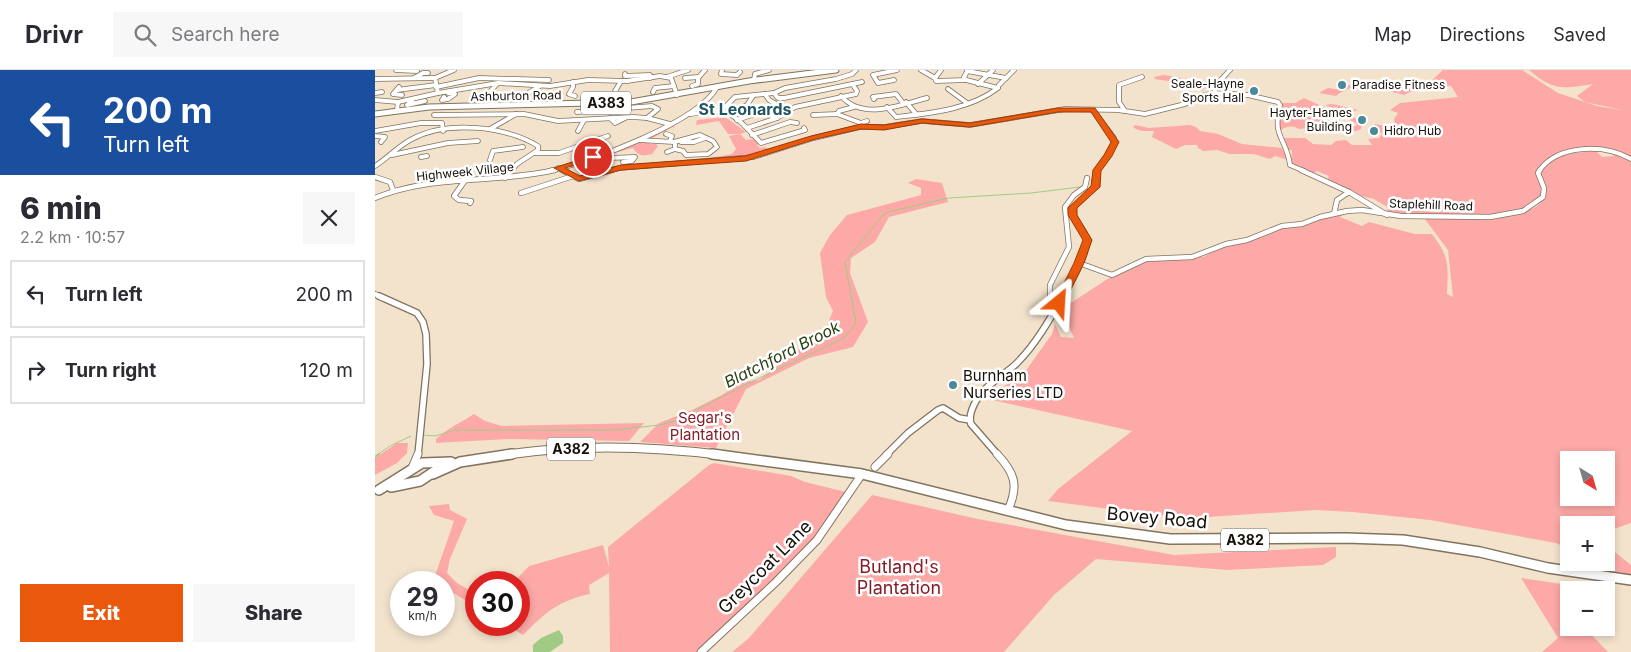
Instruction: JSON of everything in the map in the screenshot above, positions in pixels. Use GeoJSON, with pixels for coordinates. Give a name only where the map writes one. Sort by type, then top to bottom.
{"type":"FeatureCollection","features":[{"type":"Feature","properties":{"kind":"main road","name":"Ashburton Road"},"geometry":{"type":"LineString","coordinates":[[375,114],[429,107],[582,105],[652,100],[754,80],[835,70]]}},
{"type":"Feature","properties":{"kind":"main road","name":"A382"},"geometry":{"type":"LineString","coordinates":[[430,463],[461,462],[503,455],[573,448],[643,448],[682,450],[862,474]]}},
{"type":"Feature","properties":{"kind":"main road","name":"A382"},"geometry":{"type":"LineString","coordinates":[[433,474],[461,462]]}},
{"type":"Feature","properties":{"kind":"main road"},"geometry":{"type":"LineString","coordinates":[[377,491],[430,463],[436,468],[433,474],[424,481],[409,475]]}},
{"type":"Feature","properties":{"kind":"main road","name":"Bovey Road"},"geometry":{"type":"LineString","coordinates":[[862,474],[1066,524],[1170,539],[1347,538],[1403,540],[1480,552],[1548,568],[1631,580]]}},
{"type":"Feature","properties":{"kind":"street"},"geometry":{"type":"LineString","coordinates":[[396,70],[428,73]]}},
{"type":"Feature","properties":{"kind":"street"},"geometry":{"type":"LineString","coordinates":[[385,79],[401,70]]}},
{"type":"Feature","properties":{"kind":"street"},"geometry":{"type":"LineString","coordinates":[[375,79],[435,78],[454,70]]}},
{"type":"Feature","properties":{"kind":"street"},"geometry":{"type":"LineString","coordinates":[[375,100],[398,102],[446,91],[498,83],[540,86],[573,82],[621,81],[667,77],[688,70]]}},
{"type":"Feature","properties":{"kind":"street"},"geometry":{"type":"LineString","coordinates":[[692,86],[697,84],[699,77],[705,70]]}},
{"type":"Feature","properties":{"kind":"street"},"geometry":{"type":"LineString","coordinates":[[754,80],[756,72],[769,70]]}},
{"type":"Feature","properties":{"kind":"street"},"geometry":{"type":"LineString","coordinates":[[721,111],[731,100],[742,96],[774,93],[785,88],[837,79],[852,74],[856,70]]}},
{"type":"Feature","properties":{"kind":"street"},"geometry":{"type":"LineString","coordinates":[[894,80],[878,83],[873,75],[897,70]]}},
{"type":"Feature","properties":{"kind":"street"},"geometry":{"type":"LineString","coordinates":[[887,107],[895,117],[943,111],[981,99],[998,88],[966,80],[940,82],[921,70]]}},
{"type":"Feature","properties":{"kind":"street"},"geometry":{"type":"LineString","coordinates":[[935,78],[941,70]]}},
{"type":"Feature","properties":{"kind":"street"},"geometry":{"type":"LineString","coordinates":[[978,84],[993,70]]}},
{"type":"Feature","properties":{"kind":"street"},"geometry":{"type":"LineString","coordinates":[[999,86],[1014,70]]}},
{"type":"Feature","properties":{"kind":"street"},"geometry":{"type":"LineString","coordinates":[[1214,93],[1217,84],[1230,70]]}},
{"type":"Feature","properties":{"kind":"street"},"geometry":{"type":"LineString","coordinates":[[966,80],[964,77],[968,71],[1006,78]]}},
{"type":"Feature","properties":{"kind":"street"},"geometry":{"type":"LineString","coordinates":[[413,79],[421,72]]}},
{"type":"Feature","properties":{"kind":"street"},"geometry":{"type":"LineString","coordinates":[[721,74],[737,75],[740,72]]}},
{"type":"Feature","properties":{"kind":"street"},"geometry":{"type":"LineString","coordinates":[[625,74],[625,76],[646,74],[650,75],[650,78]]}},
{"type":"Feature","properties":{"kind":"street"},"geometry":{"type":"LineString","coordinates":[[397,90],[436,86],[480,77],[517,77],[549,80]]}},
{"type":"Feature","properties":{"kind":"street"},"geometry":{"type":"LineString","coordinates":[[667,77],[672,79],[677,95]]}},
{"type":"Feature","properties":{"kind":"street"},"geometry":{"type":"LineString","coordinates":[[685,78],[699,77]]}},
{"type":"Feature","properties":{"kind":"street"},"geometry":{"type":"LineString","coordinates":[[1120,109],[1117,96],[1119,85],[1142,77]]}},
{"type":"Feature","properties":{"kind":"street"},"geometry":{"type":"LineString","coordinates":[[435,78],[438,93]]}},
{"type":"Feature","properties":{"kind":"street"},"geometry":{"type":"LineString","coordinates":[[621,81],[614,92],[622,94]]}},
{"type":"Feature","properties":{"kind":"street"},"geometry":{"type":"LineString","coordinates":[[573,82],[573,88],[569,94],[575,96]]}},
{"type":"Feature","properties":{"kind":"street"},"geometry":{"type":"LineString","coordinates":[[774,93],[778,98],[783,98],[862,82]]}},
{"type":"Feature","properties":{"kind":"street"},"geometry":{"type":"LineString","coordinates":[[496,96],[485,97],[498,83]]}},
{"type":"Feature","properties":{"kind":"street"},"geometry":{"type":"LineString","coordinates":[[747,128],[777,118],[793,108],[857,93],[853,85]]}},
{"type":"Feature","properties":{"kind":"street"},"geometry":{"type":"LineString","coordinates":[[400,86],[393,94],[403,95]]}},
{"type":"Feature","properties":{"kind":"street"},"geometry":{"type":"LineString","coordinates":[[529,97],[523,96],[540,86]]}},
{"type":"Feature","properties":{"kind":"street"},"geometry":{"type":"LineString","coordinates":[[653,92],[655,88],[674,86]]}},
{"type":"Feature","properties":{"kind":"street","name":"Highweek Village"},"geometry":{"type":"LineString","coordinates":[[375,198],[393,190],[466,179],[525,176],[587,160],[639,140],[670,124],[690,112],[715,91],[717,87]]}},
{"type":"Feature","properties":{"kind":"street"},"geometry":{"type":"LineString","coordinates":[[759,89],[769,100],[788,112]]}},
{"type":"Feature","properties":{"kind":"street"},"geometry":{"type":"LineString","coordinates":[[739,90],[742,96]]}},
{"type":"Feature","properties":{"kind":"street"},"geometry":{"type":"LineString","coordinates":[[949,90],[967,103]]}},
{"type":"Feature","properties":{"kind":"street"},"geometry":{"type":"LineString","coordinates":[[444,97],[442,100],[448,99],[455,94],[447,93],[446,91]]}},
{"type":"Feature","properties":{"kind":"street"},"geometry":{"type":"LineString","coordinates":[[375,93],[382,92]]}},
{"type":"Feature","properties":{"kind":"street"},"geometry":{"type":"LineString","coordinates":[[558,168],[573,176],[582,178],[621,168],[746,159],[814,138],[861,127],[884,127],[922,121],[970,125],[1058,110],[1120,109],[1127,112],[1146,113],[1185,104],[1201,96],[1214,93],[1248,95],[1278,102],[1277,133],[1288,152],[1289,163],[1349,192],[1387,215]]}},
{"type":"Feature","properties":{"kind":"street"},"geometry":{"type":"LineString","coordinates":[[874,99],[873,97],[896,94],[917,115]]}},
{"type":"Feature","properties":{"kind":"street"},"geometry":{"type":"LineString","coordinates":[[728,113],[747,105],[753,96]]}},
{"type":"Feature","properties":{"kind":"street"},"geometry":{"type":"LineString","coordinates":[[841,96],[854,107],[868,110],[927,98]]}},
{"type":"Feature","properties":{"kind":"street"},"geometry":{"type":"LineString","coordinates":[[418,97],[407,105],[425,101]]}},
{"type":"Feature","properties":{"kind":"street"},"geometry":{"type":"LineString","coordinates":[[651,106],[652,100]]}},
{"type":"Feature","properties":{"kind":"street"},"geometry":{"type":"LineString","coordinates":[[397,110],[398,102]]}},
{"type":"Feature","properties":{"kind":"street"},"geometry":{"type":"LineString","coordinates":[[944,103],[952,107]]}},
{"type":"Feature","properties":{"kind":"street"},"geometry":{"type":"LineString","coordinates":[[570,120],[582,105]]}},
{"type":"Feature","properties":{"kind":"street"},"geometry":{"type":"LineString","coordinates":[[577,112],[651,106],[659,110],[647,118]]}},
{"type":"Feature","properties":{"kind":"street"},"geometry":{"type":"LineString","coordinates":[[837,114],[837,112],[854,107]]}},
{"type":"Feature","properties":{"kind":"street"},"geometry":{"type":"LineString","coordinates":[[1008,510],[1015,493],[1015,481],[1007,464],[983,441],[970,420],[979,394],[1022,358],[1053,313],[1086,247],[1086,235],[1073,215],[1073,208],[1095,187],[1097,170],[1108,156],[1115,142],[1093,110]]}},
{"type":"Feature","properties":{"kind":"street"},"geometry":{"type":"LineString","coordinates":[[690,114],[721,111],[728,113],[747,128],[761,143],[805,130]]}},
{"type":"Feature","properties":{"kind":"street"},"geometry":{"type":"LineString","coordinates":[[737,120],[761,112],[777,118]]}},
{"type":"Feature","properties":{"kind":"street"},"geometry":{"type":"LineString","coordinates":[[489,129],[517,114]]}},
{"type":"Feature","properties":{"kind":"street"},"geometry":{"type":"LineString","coordinates":[[433,115],[528,114],[551,121],[610,118],[615,123],[626,118],[647,118],[670,124]]}},
{"type":"Feature","properties":{"kind":"street"},"geometry":{"type":"LineString","coordinates":[[813,116],[837,114],[861,123],[867,121]]}},
{"type":"Feature","properties":{"kind":"street"},"geometry":{"type":"LineString","coordinates":[[578,131],[583,120]]}},
{"type":"Feature","properties":{"kind":"street"},"geometry":{"type":"LineString","coordinates":[[375,131],[432,122],[442,123],[443,131]]}},
{"type":"Feature","properties":{"kind":"street"},"geometry":{"type":"LineString","coordinates":[[752,135],[790,122],[797,123]]}},
{"type":"Feature","properties":{"kind":"street"},"geometry":{"type":"LineString","coordinates":[[375,166],[413,138],[466,128],[489,129],[533,142],[539,148],[535,153]]}},
{"type":"Feature","properties":{"kind":"street"},"geometry":{"type":"LineString","coordinates":[[674,142],[705,130]]}},
{"type":"Feature","properties":{"kind":"street"},"geometry":{"type":"LineString","coordinates":[[667,152],[675,149],[693,156],[708,154],[716,150],[717,148],[713,141],[698,133]]}},
{"type":"Feature","properties":{"kind":"street"},"geometry":{"type":"LineString","coordinates":[[666,134],[672,136],[675,149]]}},
{"type":"Feature","properties":{"kind":"street"},"geometry":{"type":"LineString","coordinates":[[375,136],[385,137],[381,142]]}},
{"type":"Feature","properties":{"kind":"street"},"geometry":{"type":"LineString","coordinates":[[522,156],[535,153],[559,152],[609,136]]}},
{"type":"Feature","properties":{"kind":"street"},"geometry":{"type":"LineString","coordinates":[[639,140],[645,142],[694,142],[705,138]]}},
{"type":"Feature","properties":{"kind":"street"},"geometry":{"type":"LineString","coordinates":[[392,155],[448,143],[479,141]]}},
{"type":"Feature","properties":{"kind":"street"},"geometry":{"type":"LineString","coordinates":[[490,160],[490,150],[523,147],[533,142]]}},
{"type":"Feature","properties":{"kind":"street"},"geometry":{"type":"LineString","coordinates":[[505,178],[522,156],[523,147]]}},
{"type":"Feature","properties":{"kind":"street"},"geometry":{"type":"LineString","coordinates":[[421,149],[424,156]]}},
{"type":"Feature","properties":{"kind":"street","name":"Staplehill Road"},"geometry":{"type":"LineString","coordinates":[[1079,263],[1112,275],[1146,259],[1192,257],[1226,244],[1247,240],[1282,226],[1302,224],[1315,218],[1362,210],[1387,215],[1481,218],[1510,215],[1529,208],[1543,197],[1544,188],[1538,173],[1543,165],[1552,158],[1569,153],[1601,150],[1618,153],[1631,159]]}},
{"type":"Feature","properties":{"kind":"street"},"geometry":{"type":"LineString","coordinates":[[587,160],[597,164],[610,158],[635,156],[632,160],[623,162]]}},
{"type":"Feature","properties":{"kind":"street"},"geometry":{"type":"LineString","coordinates":[[592,171],[599,167],[597,164]]}},
{"type":"Feature","properties":{"kind":"street"},"geometry":{"type":"LineString","coordinates":[[521,193],[573,176]]}},
{"type":"Feature","properties":{"kind":"street"},"geometry":{"type":"LineString","coordinates":[[375,177],[389,182],[393,190]]}},
{"type":"Feature","properties":{"kind":"street"},"geometry":{"type":"LineString","coordinates":[[1061,298],[1050,296],[1049,292],[1050,285],[1069,246],[1065,208],[1074,195],[1085,187],[1087,178]]}},
{"type":"Feature","properties":{"kind":"street"},"geometry":{"type":"LineString","coordinates":[[447,197],[454,196],[466,179]]}},
{"type":"Feature","properties":{"kind":"street"},"geometry":{"type":"LineString","coordinates":[[1334,214],[1337,200],[1349,192]]}},
{"type":"Feature","properties":{"kind":"street"},"geometry":{"type":"LineString","coordinates":[[454,196],[459,200],[470,202]]}},
{"type":"Feature","properties":{"kind":"street"},"geometry":{"type":"LineString","coordinates":[[375,294],[416,312],[424,327],[427,359],[418,454],[409,475]]}},
{"type":"Feature","properties":{"kind":"street"},"geometry":{"type":"LineString","coordinates":[[875,467],[907,433],[938,410],[943,408],[959,418],[970,420]]}},
{"type":"Feature","properties":{"kind":"street"},"geometry":{"type":"LineString","coordinates":[[418,454],[430,463]]}},
{"type":"Feature","properties":{"kind":"street","name":"Greycoat Lane"},"geometry":{"type":"LineString","coordinates":[[701,652],[776,582],[817,540],[862,474]]}},
{"type":"Feature","properties":{"kind":"green space"},"geometry":{"type":"Polygon","coordinates":[[[1443,70],[1522,70],[1558,93],[1585,102],[1577,96],[1593,84],[1559,87],[1545,82],[1529,70],[1631,70],[1631,158],[1604,148],[1583,149],[1561,154],[1542,164],[1536,171],[1542,187],[1542,193],[1533,205],[1506,214],[1489,215],[1401,214],[1386,212],[1389,208],[1374,199],[1360,196],[1327,181],[1329,176],[1317,171],[1314,173],[1291,163],[1292,150],[1288,150],[1280,138],[1305,138],[1313,144],[1331,145],[1336,141],[1346,140],[1352,145],[1372,145],[1368,139],[1379,138],[1382,134],[1375,124],[1396,128],[1394,119],[1398,113],[1390,110],[1400,103],[1458,97],[1451,86],[1429,83],[1443,70]],[[1585,102],[1597,106],[1622,110],[1585,102]]]}},
{"type":"Feature","properties":{"kind":"green space"},"geometry":{"type":"Polygon","coordinates":[[[1164,75],[1215,84],[1215,88],[1213,90],[1205,88],[1202,91],[1194,85],[1155,79],[1154,77],[1164,75]]]}},
{"type":"Feature","properties":{"kind":"green space"},"geometry":{"type":"Polygon","coordinates":[[[1361,82],[1396,90],[1420,87],[1431,90],[1410,92],[1404,95],[1366,85],[1361,89],[1348,89],[1336,96],[1319,93],[1328,88],[1341,90],[1361,82]]]}},
{"type":"Feature","properties":{"kind":"green space"},"geometry":{"type":"Polygon","coordinates":[[[1304,98],[1326,108],[1314,109],[1324,121],[1319,122],[1319,127],[1299,129],[1289,127],[1280,131],[1278,129],[1280,103],[1295,103],[1304,98]]]}},
{"type":"Feature","properties":{"kind":"green space"},"geometry":{"type":"Polygon","coordinates":[[[1332,104],[1358,110],[1350,113],[1362,125],[1361,129],[1352,131],[1335,127],[1356,126],[1357,124],[1350,120],[1347,114],[1325,105],[1332,104]]]}},
{"type":"Feature","properties":{"kind":"green space"},"geometry":{"type":"Polygon","coordinates":[[[725,117],[746,132],[728,134],[719,121],[696,125],[697,120],[725,117]]]}},
{"type":"Feature","properties":{"kind":"green space"},"geometry":{"type":"Polygon","coordinates":[[[1135,125],[1149,128],[1190,125],[1200,131],[1218,134],[1242,144],[1282,148],[1288,160],[1275,156],[1270,159],[1254,154],[1230,154],[1217,150],[1203,151],[1197,145],[1185,145],[1176,149],[1152,137],[1154,131],[1138,130],[1133,127],[1135,125]]]}},
{"type":"Feature","properties":{"kind":"green space"},"geometry":{"type":"Polygon","coordinates":[[[671,126],[675,126],[647,141],[658,146],[652,154],[641,155],[633,148],[592,159],[640,142],[671,126]]]}},
{"type":"Feature","properties":{"kind":"green space"},"geometry":{"type":"Polygon","coordinates":[[[740,134],[746,140],[753,139],[759,143],[757,145],[760,148],[764,147],[771,150],[765,152],[762,150],[745,157],[710,160],[709,158],[732,154],[736,149],[729,136],[740,134]]]}},
{"type":"Feature","properties":{"kind":"green space"},"geometry":{"type":"Polygon","coordinates":[[[1596,151],[1602,157],[1614,156],[1611,152],[1631,160],[1631,523],[1615,529],[1615,516],[1560,516],[1560,545],[1430,520],[1353,512],[1316,510],[1193,518],[1048,501],[1058,489],[1132,431],[988,399],[1027,369],[1052,334],[1055,324],[1061,337],[1074,338],[1062,312],[1063,308],[1109,278],[1138,263],[1152,259],[1203,257],[1229,244],[1248,241],[1289,226],[1308,225],[1318,219],[1347,212],[1340,217],[1362,226],[1369,222],[1415,234],[1432,234],[1442,249],[1447,262],[1447,294],[1453,297],[1448,250],[1424,218],[1490,218],[1525,212],[1538,205],[1545,196],[1546,188],[1540,174],[1544,167],[1557,158],[1596,151]]]}},
{"type":"Feature","properties":{"kind":"green space","name":"Segar's Plantation"},"geometry":{"type":"Polygon","coordinates":[[[916,179],[942,183],[948,202],[889,217],[875,242],[851,258],[850,273],[868,322],[853,347],[809,358],[746,389],[716,448],[640,442],[659,423],[692,410],[722,395],[741,382],[759,380],[825,330],[833,311],[826,297],[820,253],[830,235],[847,215],[921,195],[921,188],[908,183],[916,179]]]}},
{"type":"Feature","properties":{"kind":"green space"},"geometry":{"type":"Polygon","coordinates":[[[474,414],[485,421],[502,426],[644,423],[629,441],[508,439],[436,443],[436,439],[441,435],[474,414]]]}},
{"type":"Feature","properties":{"kind":"green space"},"geometry":{"type":"Polygon","coordinates":[[[397,443],[408,443],[407,453],[397,463],[375,475],[375,458],[397,443]]]}},
{"type":"Feature","properties":{"kind":"green space"},"geometry":{"type":"Polygon","coordinates":[[[714,463],[791,476],[805,482],[846,492],[832,512],[831,517],[796,559],[698,652],[610,652],[609,573],[589,585],[590,594],[561,604],[530,628],[530,571],[524,571],[529,566],[603,545],[609,567],[608,547],[709,465],[714,463]]]}},
{"type":"Feature","properties":{"kind":"green space","name":"Butland's Plantation"},"geometry":{"type":"Polygon","coordinates":[[[872,495],[978,519],[1174,555],[1336,547],[1336,557],[1323,565],[1227,570],[1096,559],[1054,595],[1004,652],[732,652],[749,638],[872,495]]]}},
{"type":"Feature","properties":{"kind":"green space"},"geometry":{"type":"Polygon","coordinates":[[[449,504],[450,510],[467,519],[450,559],[447,571],[437,571],[454,521],[434,515],[429,506],[449,504]]]}},
{"type":"Feature","properties":{"kind":"green space"},"geometry":{"type":"Polygon","coordinates":[[[1615,552],[1631,565],[1631,578],[1594,571],[1615,571],[1615,552]]]}},
{"type":"Feature","properties":{"kind":"green space"},"geometry":{"type":"Polygon","coordinates":[[[1521,578],[1560,584],[1560,636],[1593,636],[1608,652],[1542,652],[1558,638],[1521,578]]]}},
{"type":"Feature","properties":{"kind":"green space"},"geometry":{"type":"Polygon","coordinates":[[[455,581],[465,588],[465,600],[455,594],[455,581]]]}},
{"type":"Feature","properties":{"kind":"shaded area"},"geometry":{"type":"Polygon","coordinates":[[[559,630],[563,636],[563,643],[550,652],[533,652],[533,645],[541,638],[559,630]]]}},
{"type":"Feature","properties":{"kind":"waterway","name":"Blatchford Brook"},"geometry":{"type":"LineString","coordinates":[[423,435],[435,436],[455,430],[614,430],[660,425],[675,421],[753,381],[844,338],[856,323],[845,262],[883,215],[888,212],[949,198],[1031,193],[1080,187]]}},
{"type":"Feature","properties":{"kind":"waterway","name":"Blatchford Brook"},"geometry":{"type":"LineString","coordinates":[[377,455],[390,446],[411,436]]}},
{"type":"Feature","properties":{"kind":"waterway","name":"Blatchford Brook"},"geometry":{"type":"LineString","coordinates":[[375,457],[379,454]]}},
{"type":"Feature","properties":{"kind":"place","name":"Paradise Fitness"},"geometry":{"type":"Point","coordinates":[1342,85]}},
{"type":"Feature","properties":{"kind":"place","name":"Seale-Hayne Sports Hall"},"geometry":{"type":"Point","coordinates":[1254,91]}},
{"type":"Feature","properties":{"kind":"place","name":"Hayter-Hames Building"},"geometry":{"type":"Point","coordinates":[1362,120]}},
{"type":"Feature","properties":{"kind":"place","name":"Hidro Hub"},"geometry":{"type":"Point","coordinates":[1374,131]}},
{"type":"Feature","properties":{"kind":"place","name":"Burnham Nurseries LTD"},"geometry":{"type":"Point","coordinates":[953,385]}},
{"type":"Feature","properties":{"kind":"district","name":"St Leonards"},"geometry":{"type":"Point","coordinates":[745,109]}},
{"type":"Feature","properties":{"kind":"route"},"geometry":{"type":"LineString","coordinates":[[593,157],[558,168],[579,179],[607,170],[621,168],[746,159],[850,128],[884,127],[922,121],[970,125],[1058,110],[1093,110],[1115,142],[1105,161],[1097,170],[1095,187],[1090,194],[1079,200],[1073,208],[1073,215],[1088,240],[1059,303]]}}]}
